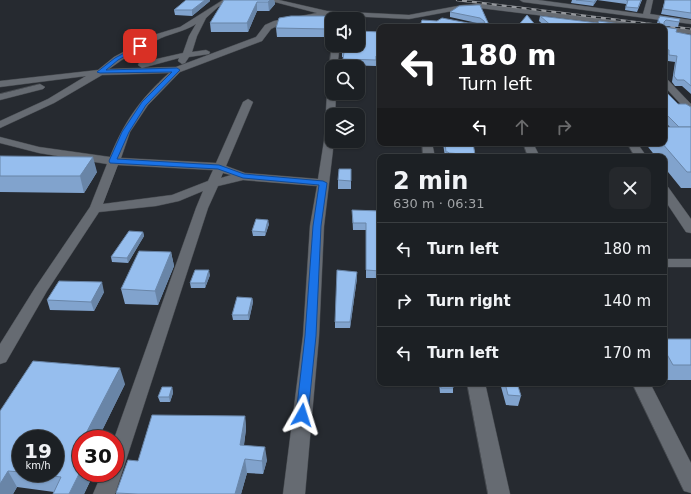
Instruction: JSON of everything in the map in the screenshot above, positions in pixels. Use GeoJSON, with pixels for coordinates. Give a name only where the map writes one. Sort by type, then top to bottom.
{"type":"FeatureCollection","features":[{"type":"Feature","properties":{"kind":"street"},"geometry":{"type":"LineString","coordinates":[[0,125],[51,101],[100,72],[116,59],[132,50],[160,36],[183,29],[203,17],[216,3],[228,0]]}},
{"type":"Feature","properties":{"kind":"street"},"geometry":{"type":"LineString","coordinates":[[270,0],[325,13]]}},
{"type":"Feature","properties":{"kind":"street"},"geometry":{"type":"LineString","coordinates":[[523,0],[554,2],[691,22]]}},
{"type":"Feature","properties":{"kind":"street"},"geometry":{"type":"LineString","coordinates":[[646,16],[650,0]]}},
{"type":"Feature","properties":{"kind":"street"},"geometry":{"type":"LineString","coordinates":[[365,16],[409,17],[468,6],[480,6],[622,24]]}},
{"type":"Feature","properties":{"kind":"street"},"geometry":{"type":"LineString","coordinates":[[0,84],[100,72],[177,70],[226,50],[259,39],[268,27],[277,23],[325,13]]}},
{"type":"Feature","properties":{"kind":"street"},"geometry":{"type":"LineString","coordinates":[[423,15],[444,20]]}},
{"type":"Feature","properties":{"kind":"street"},"geometry":{"type":"LineString","coordinates":[[0,358],[40,291],[95,209],[125,132],[144,104],[177,70],[190,48],[193,36],[204,21],[203,17]]}},
{"type":"Feature","properties":{"kind":"street"},"geometry":{"type":"LineString","coordinates":[[409,17],[410,24]]}},
{"type":"Feature","properties":{"kind":"street"},"geometry":{"type":"LineString","coordinates":[[667,28],[691,32]]}},
{"type":"Feature","properties":{"kind":"street"},"geometry":{"type":"LineString","coordinates":[[121,71],[185,55],[226,50]]}},
{"type":"Feature","properties":{"kind":"street"},"geometry":{"type":"LineString","coordinates":[[0,97],[53,83],[91,77]]}},
{"type":"Feature","properties":{"kind":"street"},"geometry":{"type":"LineString","coordinates":[[667,84],[691,110]]}},
{"type":"Feature","properties":{"kind":"street"},"geometry":{"type":"LineString","coordinates":[[294,494],[311,336],[317,226],[329,141],[331,100]]}},
{"type":"Feature","properties":{"kind":"street"},"geometry":{"type":"LineString","coordinates":[[124,438],[211,184],[248,102]]}},
{"type":"Feature","properties":{"kind":"street"},"geometry":{"type":"LineString","coordinates":[[0,140],[39,150],[113,161],[219,167],[243,176],[323,183]]}},
{"type":"Feature","properties":{"kind":"street"},"geometry":{"type":"LineString","coordinates":[[95,209],[156,202],[175,198],[211,184],[243,176]]}},
{"type":"Feature","properties":{"kind":"street"},"geometry":{"type":"LineString","coordinates":[[667,194],[691,229]]}},
{"type":"Feature","properties":{"kind":"street"},"geometry":{"type":"LineString","coordinates":[[667,263],[691,264]]}},
{"type":"Feature","properties":{"kind":"street"},"geometry":{"type":"LineString","coordinates":[[477,386],[499,494]]}},
{"type":"Feature","properties":{"kind":"street"},"geometry":{"type":"LineString","coordinates":[[642,386],[691,484]]}},
{"type":"Feature","properties":{"kind":"street"},"geometry":{"type":"LineString","coordinates":[[104,494],[109,482]]}},
{"type":"Feature","properties":{"kind":"building"},"geometry":{"type":"Polygon","coordinates":[[[186,0],[205,0],[192,10],[174,10],[186,0]]]}},
{"type":"Feature","properties":{"kind":"building"},"geometry":{"type":"Polygon","coordinates":[[[224,0],[270,0],[268,2],[257,2],[247,23],[210,23],[224,0]]]}},
{"type":"Feature","properties":{"kind":"building"},"geometry":{"type":"Polygon","coordinates":[[[576,0],[596,0],[594,2],[576,0]]]}},
{"type":"Feature","properties":{"kind":"building"},"geometry":{"type":"Polygon","coordinates":[[[628,0],[641,0],[638,8],[626,7],[628,0]]]}},
{"type":"Feature","properties":{"kind":"building"},"geometry":{"type":"Polygon","coordinates":[[[665,0],[691,0],[691,13],[663,9],[665,0]]]}},
{"type":"Feature","properties":{"kind":"building"},"geometry":{"type":"Polygon","coordinates":[[[480,5],[489,24],[421,24],[422,20],[437,21],[442,18],[468,23],[485,23],[480,18],[450,12],[459,6],[480,5]]]}},
{"type":"Feature","properties":{"kind":"building"},"geometry":{"type":"Polygon","coordinates":[[[527,15],[534,24],[520,24],[527,15]]]}},
{"type":"Feature","properties":{"kind":"building"},"geometry":{"type":"Polygon","coordinates":[[[291,16],[325,16],[325,29],[276,28],[279,18],[291,16]]]}},
{"type":"Feature","properties":{"kind":"building"},"geometry":{"type":"Polygon","coordinates":[[[540,16],[620,24],[549,24],[540,16]]]}},
{"type":"Feature","properties":{"kind":"building"},"geometry":{"type":"Polygon","coordinates":[[[660,16],[680,19],[679,22],[666,20],[664,24],[659,24],[660,23],[658,20],[660,16]]]}},
{"type":"Feature","properties":{"kind":"building"},"geometry":{"type":"Polygon","coordinates":[[[667,27],[677,29],[676,32],[691,35],[691,86],[684,80],[677,80],[674,76],[677,56],[669,55],[669,50],[667,50],[667,27]]]}},
{"type":"Feature","properties":{"kind":"building"},"geometry":{"type":"Polygon","coordinates":[[[365,31],[377,32],[376,60],[343,59],[344,52],[365,52],[365,31]]]}},
{"type":"Feature","properties":{"kind":"building"},"geometry":{"type":"Polygon","coordinates":[[[667,93],[678,104],[686,104],[691,107],[691,127],[679,127],[667,115],[667,93]]]}},
{"type":"Feature","properties":{"kind":"building"},"geometry":{"type":"Polygon","coordinates":[[[667,127],[691,127],[691,172],[687,172],[665,146],[667,146],[667,127]]]}},
{"type":"Feature","properties":{"kind":"building"},"geometry":{"type":"Polygon","coordinates":[[[445,146],[474,146],[475,154],[462,154],[446,152],[445,146]]]}},
{"type":"Feature","properties":{"kind":"building"},"geometry":{"type":"Polygon","coordinates":[[[0,156],[93,157],[80,176],[0,176],[0,156]]]}},
{"type":"Feature","properties":{"kind":"building"},"geometry":{"type":"Polygon","coordinates":[[[339,169],[351,169],[351,181],[338,180],[339,169]]]}},
{"type":"Feature","properties":{"kind":"building"},"geometry":{"type":"Polygon","coordinates":[[[352,210],[377,211],[377,271],[366,270],[366,223],[353,223],[352,210]]]}},
{"type":"Feature","properties":{"kind":"building"},"geometry":{"type":"Polygon","coordinates":[[[256,219],[268,220],[265,232],[252,231],[256,219]]]}},
{"type":"Feature","properties":{"kind":"building"},"geometry":{"type":"Polygon","coordinates":[[[129,231],[143,232],[127,258],[111,257],[129,231]]]}},
{"type":"Feature","properties":{"kind":"building"},"geometry":{"type":"Polygon","coordinates":[[[139,251],[171,252],[155,291],[121,289],[139,251]]]}},
{"type":"Feature","properties":{"kind":"building"},"geometry":{"type":"Polygon","coordinates":[[[195,270],[209,270],[205,283],[190,283],[195,270]]]}},
{"type":"Feature","properties":{"kind":"building"},"geometry":{"type":"Polygon","coordinates":[[[337,270],[357,272],[350,322],[335,322],[337,270]]]}},
{"type":"Feature","properties":{"kind":"building"},"geometry":{"type":"Polygon","coordinates":[[[59,281],[102,282],[91,302],[47,300],[59,281]]]}},
{"type":"Feature","properties":{"kind":"building"},"geometry":{"type":"Polygon","coordinates":[[[237,297],[252,298],[248,315],[232,315],[237,297]]]}},
{"type":"Feature","properties":{"kind":"building"},"geometry":{"type":"Polygon","coordinates":[[[667,339],[691,339],[691,365],[673,365],[667,354],[667,339]]]}},
{"type":"Feature","properties":{"kind":"building"},"geometry":{"type":"Polygon","coordinates":[[[33,361],[120,368],[88,430],[72,430],[72,482],[75,482],[69,494],[53,494],[59,482],[64,482],[64,430],[12,430],[12,471],[8,471],[0,484],[0,411],[33,361]]]}},
{"type":"Feature","properties":{"kind":"building"},"geometry":{"type":"Polygon","coordinates":[[[441,386],[453,386],[453,388],[441,388],[441,386]]]}},
{"type":"Feature","properties":{"kind":"building"},"geometry":{"type":"Polygon","coordinates":[[[506,386],[518,386],[521,396],[508,395],[506,386]]]}},
{"type":"Feature","properties":{"kind":"building"},"geometry":{"type":"Polygon","coordinates":[[[162,387],[172,387],[169,397],[158,397],[162,387]]]}},
{"type":"Feature","properties":{"kind":"building"},"geometry":{"type":"Polygon","coordinates":[[[152,415],[245,416],[240,445],[265,447],[262,461],[245,459],[235,494],[116,493],[120,482],[124,482],[124,471],[128,460],[138,461],[152,415]]]}},
{"type":"Feature","properties":{"kind":"railway"},"geometry":{"type":"LineString","coordinates":[[457,0],[651,24]]}},
{"type":"Feature","properties":{"kind":"railway"},"geometry":{"type":"LineString","coordinates":[[667,26],[691,29]]}},
{"type":"Feature","properties":{"kind":"route"},"geometry":{"type":"LineString","coordinates":[[140,46],[116,59],[100,72],[177,70],[144,104],[125,132],[113,161],[219,167],[243,176],[323,183],[317,226],[311,336],[302,415]]}}]}
